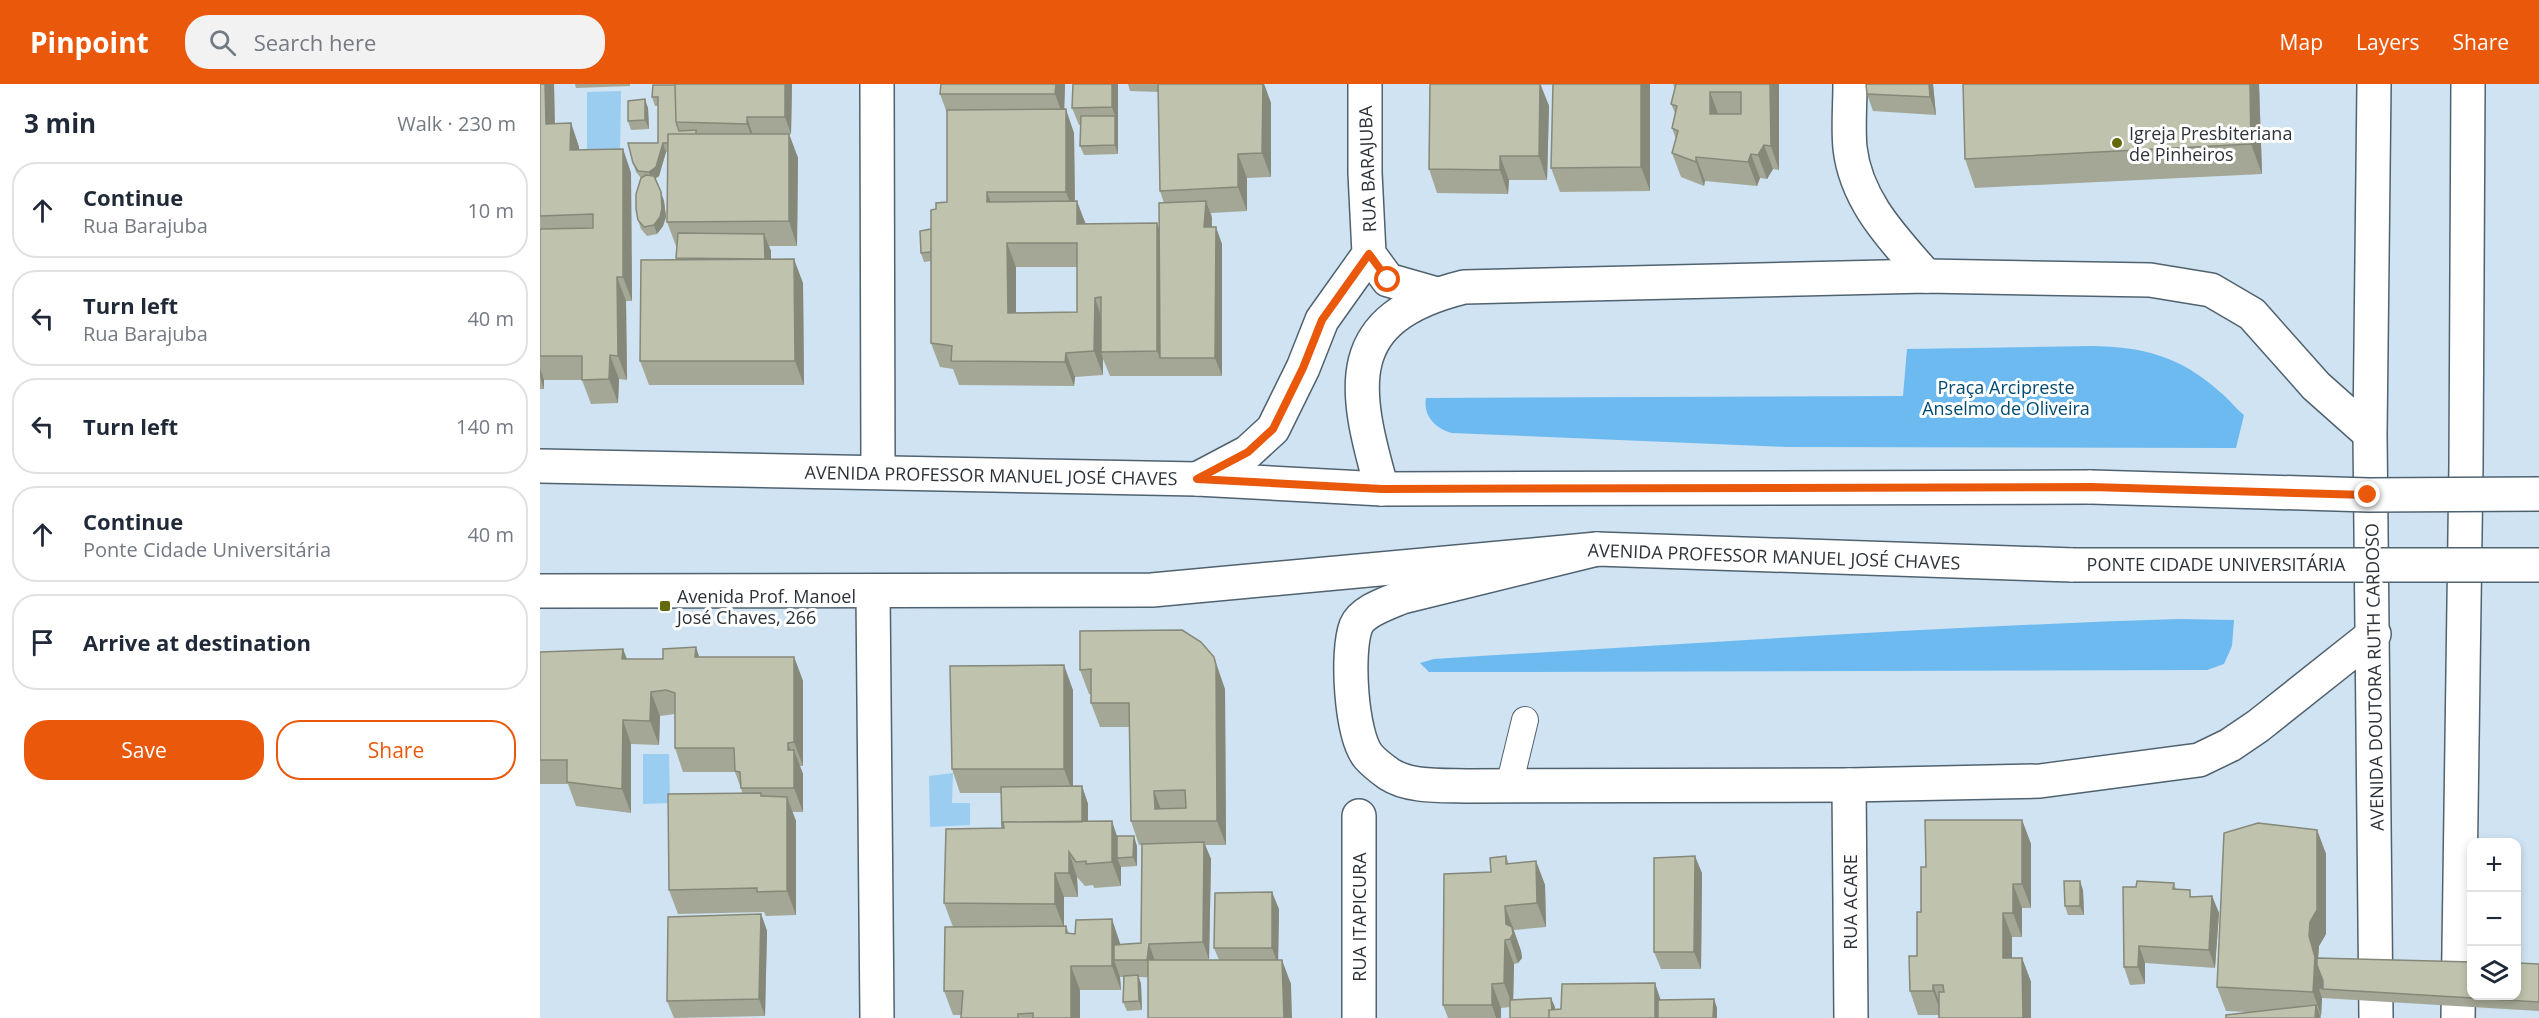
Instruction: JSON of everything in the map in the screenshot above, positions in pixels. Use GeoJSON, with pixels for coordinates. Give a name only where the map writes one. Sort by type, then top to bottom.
{"type":"FeatureCollection","features":[{"type":"Feature","properties":{"kind":"main road"},"geometry":{"type":"LineString","coordinates":[[877,84],[878,471]]}},
{"type":"Feature","properties":{"kind":"main road","name":"RUA BARAJUBA"},"geometry":{"type":"LineString","coordinates":[[1365,84],[1365,173],[1369,254],[1388,280],[1437,294]]}},
{"type":"Feature","properties":{"kind":"main road"},"geometry":{"type":"LineString","coordinates":[[1850,84],[1850,148],[1860,188],[1882,225],[1926,276]]}},
{"type":"Feature","properties":{"kind":"main road","name":"AVENIDA DOUTORA RUTH CARDOSO"},"geometry":{"type":"LineString","coordinates":[[2374,84],[2370,434],[2374,634],[2376,1018]]}},
{"type":"Feature","properties":{"kind":"main road"},"geometry":{"type":"LineString","coordinates":[[2458,1018],[2466,465],[2468,84]]}},
{"type":"Feature","properties":{"kind":"main road","name":"RUA BARAJUBA"},"geometry":{"type":"LineString","coordinates":[[1197,479],[1248,452],[1273,429],[1303,368],[1322,320],[1369,254]]}},
{"type":"Feature","properties":{"kind":"main road"},"geometry":{"type":"LineString","coordinates":[[1382,489],[1365,428],[1360,388],[1364,362],[1379,332],[1398,313],[1437,294],[1464,287],[1926,276],[2150,280],[2211,290],[2252,314],[2316,386],[2370,434]]}},
{"type":"Feature","properties":{"kind":"main road","name":"AVENIDA PROFESSOR MANUEL JOSÉ CHAVES"},"geometry":{"type":"LineString","coordinates":[[540,466],[1197,479],[1382,489],[2091,487],[2368,495],[2539,494]]}},
{"type":"Feature","properties":{"kind":"main road"},"geometry":{"type":"LineString","coordinates":[[1597,549],[1402,597],[1374,610],[1356,624],[1349,664],[1357,724],[1367,755],[1390,775],[1415,783],[1509,786],[1849,785],[2040,781],[2199,760],[2230,745],[2258,726],[2374,634]]}},
{"type":"Feature","properties":{"kind":"main road","name":"AVENIDA PROFESSOR MANUEL JOSÉ CHAVES"},"geometry":{"type":"LineString","coordinates":[[540,591],[1152,590],[1597,549],[2073,565]]}},
{"type":"Feature","properties":{"kind":"main road","name":"PONTE CIDADE UNIVERSITÁRIA"},"geometry":{"type":"LineString","coordinates":[[2073,565],[2539,565]]}},
{"type":"Feature","properties":{"kind":"main road"},"geometry":{"type":"LineString","coordinates":[[873,592],[877,1018]]}},
{"type":"Feature","properties":{"kind":"main road","name":"RUA ACARE"},"geometry":{"type":"LineString","coordinates":[[1849,785],[1851,1018]]}},
{"type":"Feature","properties":{"kind":"main road","name":"RUA ITAPICURA"},"geometry":{"type":"LineString","coordinates":[[1359,816],[1359,1018]]}},
{"type":"Feature","properties":{"kind":"lane"},"geometry":{"type":"LineString","coordinates":[[1509,786],[1525,720]]}},
{"type":"Feature","properties":{"kind":"green space","name":"Praça Arcipreste Anselmo de Oliveira"},"geometry":{"type":"Polygon","coordinates":[[[2091,346],[2128,349],[2160,356],[2176,362],[2205,380],[2244,415],[2236,448],[1787,447],[1452,433],[1440,428],[1428,416],[1426,410],[1426,398],[1903,396],[1907,349],[2091,346]]]}},
{"type":"Feature","properties":{"kind":"green space"},"geometry":{"type":"Polygon","coordinates":[[[2178,619],[2234,620],[2232,646],[2224,664],[2207,670],[1429,672],[1420,663],[1434,659],[1806,636],[2178,619]]]}},
{"type":"Feature","properties":{"kind":"shaded area"},"geometry":{"type":"Polygon","coordinates":[[[621,91],[620,156],[587,157],[587,92],[621,91]]]}},
{"type":"Feature","properties":{"kind":"shaded area"},"geometry":{"type":"Polygon","coordinates":[[[643,754],[669,754],[670,803],[643,804],[643,754]]]}},
{"type":"Feature","properties":{"kind":"shaded area"},"geometry":{"type":"Polygon","coordinates":[[[953,773],[952,803],[970,803],[970,825],[930,827],[929,776],[953,773]]]}},
{"type":"Feature","properties":{"kind":"building"},"geometry":{"type":"Polygon","coordinates":[[[540,84],[545,84],[546,124],[571,123],[570,150],[623,149],[623,277],[617,277],[618,356],[610,355],[609,379],[582,380],[582,356],[540,356],[540,229],[593,228],[593,214],[540,216],[540,84]]]}},
{"type":"Feature","properties":{"kind":"building"},"geometry":{"type":"Polygon","coordinates":[[[675,84],[785,84],[785,117],[747,117],[747,124],[676,122],[675,84]]]}},
{"type":"Feature","properties":{"kind":"building"},"geometry":{"type":"Polygon","coordinates":[[[941,84],[1056,84],[1055,94],[940,94],[941,84]]]}},
{"type":"Feature","properties":{"kind":"building"},"geometry":{"type":"Polygon","coordinates":[[[1073,84],[1112,84],[1112,107],[1072,108],[1073,84]]]}},
{"type":"Feature","properties":{"kind":"building"},"geometry":{"type":"Polygon","coordinates":[[[1158,84],[1263,84],[1262,153],[1238,154],[1238,187],[1160,191],[1158,84]]]}},
{"type":"Feature","properties":{"kind":"building"},"geometry":{"type":"Polygon","coordinates":[[[1430,84],[1540,84],[1539,156],[1500,156],[1500,170],[1429,169],[1430,84]]]}},
{"type":"Feature","properties":{"kind":"building"},"geometry":{"type":"Polygon","coordinates":[[[1553,84],[1641,84],[1641,167],[1551,168],[1553,84]]]}},
{"type":"Feature","properties":{"kind":"building"},"geometry":{"type":"Polygon","coordinates":[[[1676,84],[1770,84],[1771,146],[1764,145],[1758,155],[1751,154],[1748,162],[1696,157],[1696,162],[1672,153],[1678,131],[1672,128],[1677,106],[1671,104],[1676,84]],[[1710,92],[1710,114],[1741,114],[1741,92],[1710,92]]]}},
{"type":"Feature","properties":{"kind":"building"},"geometry":{"type":"Polygon","coordinates":[[[1866,84],[1929,84],[1930,97],[1867,94],[1866,84]]]}},
{"type":"Feature","properties":{"kind":"building","name":"Igreja Presbiteriana de Pinheiros"},"geometry":{"type":"Polygon","coordinates":[[[1963,84],[2250,84],[2251,144],[1965,159],[1963,84]]]}},
{"type":"Feature","properties":{"kind":"building"},"geometry":{"type":"Polygon","coordinates":[[[653,85],[675,85],[676,122],[679,131],[696,130],[696,134],[668,134],[668,143],[663,143],[656,167],[649,172],[638,171],[633,163],[628,143],[658,143],[658,97],[652,97],[653,85]]]}},
{"type":"Feature","properties":{"kind":"building"},"geometry":{"type":"Polygon","coordinates":[[[645,99],[645,120],[628,121],[628,101],[645,99]]]}},
{"type":"Feature","properties":{"kind":"building"},"geometry":{"type":"Polygon","coordinates":[[[1066,109],[1066,192],[987,192],[987,202],[1077,201],[1077,224],[1157,223],[1157,351],[1101,352],[1101,297],[1095,298],[1094,351],[1066,353],[1065,362],[951,361],[952,346],[931,343],[931,210],[936,209],[936,203],[947,202],[947,110],[1066,109]],[[1007,243],[1008,313],[1077,312],[1077,243],[1007,243]]]}},
{"type":"Feature","properties":{"kind":"building"},"geometry":{"type":"Polygon","coordinates":[[[1081,116],[1115,116],[1115,145],[1080,146],[1081,116]]]}},
{"type":"Feature","properties":{"kind":"building"},"geometry":{"type":"Polygon","coordinates":[[[668,134],[789,134],[789,221],[667,222],[668,134]]]}},
{"type":"Feature","properties":{"kind":"building"},"geometry":{"type":"Polygon","coordinates":[[[646,175],[654,176],[661,192],[662,208],[660,217],[654,225],[644,227],[638,220],[636,194],[641,178],[646,175]]]}},
{"type":"Feature","properties":{"kind":"building"},"geometry":{"type":"Polygon","coordinates":[[[1206,201],[1204,227],[1216,227],[1215,358],[1160,358],[1159,203],[1206,201]]]}},
{"type":"Feature","properties":{"kind":"building"},"geometry":{"type":"Polygon","coordinates":[[[931,229],[931,252],[921,253],[920,231],[931,229]]]}},
{"type":"Feature","properties":{"kind":"building"},"geometry":{"type":"Polygon","coordinates":[[[678,233],[764,234],[765,259],[676,258],[678,233]]]}},
{"type":"Feature","properties":{"kind":"building"},"geometry":{"type":"Polygon","coordinates":[[[794,259],[795,361],[640,361],[641,260],[794,259]]]}},
{"type":"Feature","properties":{"kind":"building"},"geometry":{"type":"Polygon","coordinates":[[[1182,630],[1201,642],[1214,657],[1216,665],[1217,821],[1131,821],[1129,703],[1091,703],[1091,669],[1080,670],[1080,631],[1182,630]],[[1185,790],[1154,791],[1155,809],[1186,808],[1185,790]]]}},
{"type":"Feature","properties":{"kind":"building"},"geometry":{"type":"Polygon","coordinates":[[[696,647],[695,657],[794,657],[794,742],[788,743],[788,750],[794,750],[794,788],[741,788],[740,772],[735,771],[734,748],[675,748],[675,693],[666,690],[651,692],[650,721],[623,720],[622,789],[567,782],[567,760],[540,760],[540,652],[623,649],[622,659],[663,659],[663,649],[696,647]]]}},
{"type":"Feature","properties":{"kind":"building"},"geometry":{"type":"Polygon","coordinates":[[[1064,665],[1064,769],[952,769],[950,666],[1064,665]]]}},
{"type":"Feature","properties":{"kind":"building"},"geometry":{"type":"Polygon","coordinates":[[[1082,786],[1082,822],[1003,822],[1004,828],[1002,828],[1001,787],[1082,786]]]}},
{"type":"Feature","properties":{"kind":"building"},"geometry":{"type":"Polygon","coordinates":[[[761,793],[761,796],[787,797],[787,891],[757,892],[757,888],[669,890],[668,794],[761,793]]]}},
{"type":"Feature","properties":{"kind":"building"},"geometry":{"type":"Polygon","coordinates":[[[1925,820],[2022,820],[2022,884],[2013,884],[2013,913],[2003,913],[2003,958],[2022,958],[2023,1018],[1939,1018],[1939,992],[1944,992],[1943,985],[1933,985],[1933,991],[1910,991],[1909,956],[1917,956],[1917,912],[1921,912],[1921,867],[1926,867],[1925,820]]]}},
{"type":"Feature","properties":{"kind":"building"},"geometry":{"type":"Polygon","coordinates":[[[1112,821],[1112,862],[1086,864],[1086,861],[1076,862],[1069,852],[1069,873],[1055,873],[1055,904],[944,903],[946,829],[1004,828],[1003,822],[1112,821]]]}},
{"type":"Feature","properties":{"kind":"building"},"geometry":{"type":"Polygon","coordinates":[[[2258,823],[2317,830],[2317,910],[2310,922],[2309,936],[2315,957],[2313,992],[2217,987],[2224,833],[2258,823]]]}},
{"type":"Feature","properties":{"kind":"building"},"geometry":{"type":"Polygon","coordinates":[[[1117,836],[1134,836],[1133,857],[1117,858],[1117,836]]]}},
{"type":"Feature","properties":{"kind":"building"},"geometry":{"type":"Polygon","coordinates":[[[1204,842],[1203,942],[1149,944],[1147,960],[1114,960],[1114,945],[1141,943],[1142,844],[1204,842]]]}},
{"type":"Feature","properties":{"kind":"building"},"geometry":{"type":"Polygon","coordinates":[[[1506,856],[1506,864],[1536,861],[1537,903],[1505,906],[1506,924],[1512,927],[1513,934],[1510,939],[1505,940],[1504,983],[1492,984],[1492,1005],[1443,1005],[1444,874],[1491,872],[1490,858],[1506,856]]]}},
{"type":"Feature","properties":{"kind":"building"},"geometry":{"type":"Polygon","coordinates":[[[1695,856],[1694,952],[1654,952],[1654,858],[1695,856]]]}},
{"type":"Feature","properties":{"kind":"building"},"geometry":{"type":"Polygon","coordinates":[[[2064,881],[2080,881],[2080,906],[2065,906],[2064,881]]]}},
{"type":"Feature","properties":{"kind":"building"},"geometry":{"type":"Polygon","coordinates":[[[2137,881],[2174,883],[2173,889],[2190,890],[2190,897],[2212,896],[2209,950],[2139,946],[2138,967],[2124,967],[2123,887],[2136,887],[2137,881]]]}},
{"type":"Feature","properties":{"kind":"building"},"geometry":{"type":"Polygon","coordinates":[[[1272,892],[1272,948],[1214,948],[1215,893],[1272,892]]]}},
{"type":"Feature","properties":{"kind":"building"},"geometry":{"type":"Polygon","coordinates":[[[761,914],[759,999],[667,1001],[668,917],[761,914]]]}},
{"type":"Feature","properties":{"kind":"building"},"geometry":{"type":"Polygon","coordinates":[[[1112,919],[1112,966],[1071,966],[1071,1018],[1033,1018],[1033,1013],[1018,1014],[1018,1018],[961,1018],[963,991],[944,991],[945,927],[1066,926],[1066,933],[1075,934],[1076,920],[1112,919]]]}},
{"type":"Feature","properties":{"kind":"building"},"geometry":{"type":"Polygon","coordinates":[[[2317,958],[2467,962],[2467,998],[2323,989],[2323,981],[2317,958]]]}},
{"type":"Feature","properties":{"kind":"building"},"geometry":{"type":"Polygon","coordinates":[[[1148,960],[1282,960],[1284,1018],[1148,1018],[1148,960]]]}},
{"type":"Feature","properties":{"kind":"building"},"geometry":{"type":"Polygon","coordinates":[[[2521,963],[2539,964],[2539,1002],[2506,1000],[2521,1000],[2521,963]]]}},
{"type":"Feature","properties":{"kind":"building"},"geometry":{"type":"Polygon","coordinates":[[[1138,975],[1139,1001],[1123,1002],[1124,976],[1138,975]]]}},
{"type":"Feature","properties":{"kind":"building"},"geometry":{"type":"Polygon","coordinates":[[[1655,983],[1655,1018],[1549,1018],[1549,1010],[1561,1009],[1562,984],[1655,983]]]}},
{"type":"Feature","properties":{"kind":"building"},"geometry":{"type":"Polygon","coordinates":[[[1551,998],[1552,1010],[1549,1010],[1549,1018],[1510,1018],[1510,1000],[1551,998]]]}},
{"type":"Feature","properties":{"kind":"building"},"geometry":{"type":"Polygon","coordinates":[[[1714,999],[1713,1018],[1658,1018],[1658,1000],[1714,999]]]}},
{"type":"Feature","properties":{"kind":"building"},"geometry":{"type":"Polygon","coordinates":[[[2316,1005],[2315,1018],[2226,1018],[2226,1015],[2316,1005]]]}},
{"type":"Feature","properties":{"kind":"place","name":"Igreja Presbiteriana de Pinheiros"},"geometry":{"type":"Point","coordinates":[2117,143]}},
{"type":"Feature","properties":{"kind":"place","name":"Avenida Prof. Manoel José Chaves, 266"},"geometry":{"type":"Point","coordinates":[665,606]}},
{"type":"Feature","properties":{"kind":"route"},"geometry":{"type":"LineString","coordinates":[[1388,280],[1369,254],[1322,320],[1303,368],[1273,429],[1248,452],[1223,468],[1197,479],[1382,489],[2091,487],[2368,495]]}}]}
